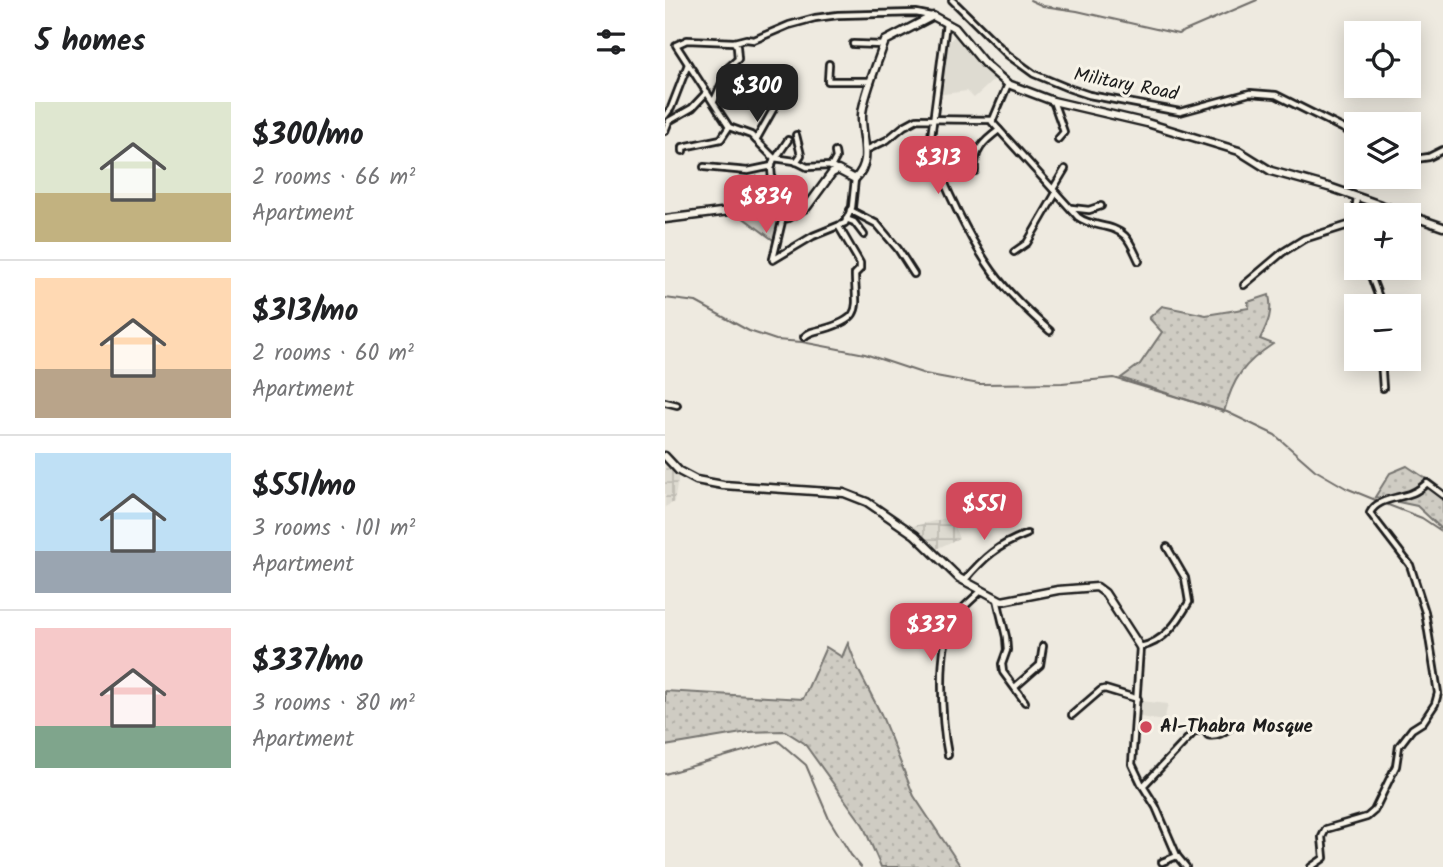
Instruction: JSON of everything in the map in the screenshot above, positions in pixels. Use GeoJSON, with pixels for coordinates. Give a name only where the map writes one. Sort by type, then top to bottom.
{"type":"FeatureCollection","features":[{"type":"Feature","properties":{"kind":"street","name":"Military Road"},"geometry":{"type":"LineString","coordinates":[[952,0],[1008,55],[1034,74],[1060,85],[1089,94],[1180,112],[1250,93],[1276,94],[1344,129]]}},
{"type":"Feature","properties":{"kind":"street"},"geometry":{"type":"LineString","coordinates":[[855,179],[835,169],[807,167],[775,158],[751,135],[729,127],[676,45],[687,40],[754,40],[815,18],[883,13],[933,16],[955,28],[984,64],[1007,84],[1053,101],[1147,123],[1239,151],[1271,171],[1443,227]]}},
{"type":"Feature","properties":{"kind":"street"},"geometry":{"type":"LineString","coordinates":[[783,217],[773,260],[813,236],[839,227],[846,219],[855,179],[861,173],[867,156],[862,114],[883,45],[885,41],[933,16]]}},
{"type":"Feature","properties":{"kind":"street"},"geometry":{"type":"LineString","coordinates":[[946,23],[930,145],[932,153],[969,233],[992,272],[1050,331]]}},
{"type":"Feature","properties":{"kind":"street"},"geometry":{"type":"LineString","coordinates":[[713,102],[729,67],[739,59],[734,42]]}},
{"type":"Feature","properties":{"kind":"street"},"geometry":{"type":"LineString","coordinates":[[853,44],[883,45]]}},
{"type":"Feature","properties":{"kind":"street"},"geometry":{"type":"LineString","coordinates":[[665,116],[671,108],[688,64]]}},
{"type":"Feature","properties":{"kind":"street"},"geometry":{"type":"LineString","coordinates":[[829,64],[828,80],[872,80]]}},
{"type":"Feature","properties":{"kind":"street"},"geometry":{"type":"LineString","coordinates":[[1007,84],[992,122],[1085,223],[1114,228],[1126,237],[1139,261]]}},
{"type":"Feature","properties":{"kind":"street"},"geometry":{"type":"LineString","coordinates":[[665,131],[669,121],[692,108],[707,93]]}},
{"type":"Feature","properties":{"kind":"street"},"geometry":{"type":"LineString","coordinates":[[1053,101],[1063,132],[1059,139]]}},
{"type":"Feature","properties":{"kind":"street"},"geometry":{"type":"LineString","coordinates":[[756,140],[774,108]]}},
{"type":"Feature","properties":{"kind":"street"},"geometry":{"type":"LineString","coordinates":[[866,150],[887,140],[917,119],[993,120]]}},
{"type":"Feature","properties":{"kind":"street"},"geometry":{"type":"LineString","coordinates":[[683,151],[683,147],[721,139],[729,127]]}},
{"type":"Feature","properties":{"kind":"street"},"geometry":{"type":"LineString","coordinates":[[975,172],[976,155],[983,142],[999,130]]}},
{"type":"Feature","properties":{"kind":"street"},"geometry":{"type":"LineString","coordinates":[[796,135],[801,155],[796,162]]}},
{"type":"Feature","properties":{"kind":"street"},"geometry":{"type":"LineString","coordinates":[[665,219],[729,211],[749,203],[764,192],[772,180],[775,158],[788,140]]}},
{"type":"Feature","properties":{"kind":"street"},"geometry":{"type":"LineString","coordinates":[[1421,159],[1429,158],[1443,150]]}},
{"type":"Feature","properties":{"kind":"street"},"geometry":{"type":"LineString","coordinates":[[749,203],[787,218],[807,207],[835,169],[835,152]]}},
{"type":"Feature","properties":{"kind":"street"},"geometry":{"type":"LineString","coordinates":[[704,167],[748,171],[772,166]]}},
{"type":"Feature","properties":{"kind":"street"},"geometry":{"type":"LineString","coordinates":[[1014,252],[1027,243],[1065,169]]}},
{"type":"Feature","properties":{"kind":"street"},"geometry":{"type":"LineString","coordinates":[[1357,197],[1357,203]]}},
{"type":"Feature","properties":{"kind":"street"},"geometry":{"type":"LineString","coordinates":[[1069,207],[1089,211],[1101,206]]}},
{"type":"Feature","properties":{"kind":"street"},"geometry":{"type":"LineString","coordinates":[[850,210],[877,224],[914,274]]}},
{"type":"Feature","properties":{"kind":"street"},"geometry":{"type":"LineString","coordinates":[[846,219],[854,222],[864,234]]}},
{"type":"Feature","properties":{"kind":"street"},"geometry":{"type":"LineString","coordinates":[[1244,285],[1283,252],[1304,239],[1344,226]]}},
{"type":"Feature","properties":{"kind":"street"},"geometry":{"type":"LineString","coordinates":[[804,337],[807,333],[824,329],[854,314],[858,306],[855,274],[860,269],[860,263],[839,227]]}},
{"type":"Feature","properties":{"kind":"street"},"geometry":{"type":"LineString","coordinates":[[1382,371],[1384,388]]}},
{"type":"Feature","properties":{"kind":"street"},"geometry":{"type":"LineString","coordinates":[[665,402],[677,405]]}},
{"type":"Feature","properties":{"kind":"street"},"geometry":{"type":"LineString","coordinates":[[665,456],[679,471],[697,480],[723,485],[844,493],[867,502],[915,535],[964,581],[1002,601],[1058,590],[1097,587],[1105,593],[1140,648],[1132,764],[1156,807],[1177,856],[1187,867]]}},
{"type":"Feature","properties":{"kind":"street"},"geometry":{"type":"LineString","coordinates":[[1311,867],[1324,858],[1322,837],[1326,829],[1367,817],[1374,811],[1396,766],[1399,746],[1412,729],[1423,722],[1435,704],[1438,693],[1425,612],[1410,565],[1370,513],[1372,507],[1416,492],[1427,483],[1443,495]]}},
{"type":"Feature","properties":{"kind":"street"},"geometry":{"type":"LineString","coordinates":[[964,581],[983,558],[1003,543],[1027,534]]}},
{"type":"Feature","properties":{"kind":"street"},"geometry":{"type":"LineString","coordinates":[[1140,648],[1155,643],[1173,627],[1189,602],[1185,578],[1167,547]]}},
{"type":"Feature","properties":{"kind":"street"},"geometry":{"type":"LineString","coordinates":[[948,755],[944,736],[942,692],[944,655],[953,620],[981,591]]}},
{"type":"Feature","properties":{"kind":"street"},"geometry":{"type":"LineString","coordinates":[[997,599],[1006,637],[1007,650],[1002,664],[1003,672],[1025,702]]}},
{"type":"Feature","properties":{"kind":"street"},"geometry":{"type":"LineString","coordinates":[[1015,687],[1040,665],[1043,646]]}},
{"type":"Feature","properties":{"kind":"street"},"geometry":{"type":"LineString","coordinates":[[1072,715],[1105,689],[1138,699]]}},
{"type":"Feature","properties":{"kind":"street"},"geometry":{"type":"LineString","coordinates":[[1143,786],[1193,733],[1203,728],[1208,736],[1213,736],[1231,727]]}},
{"type":"Feature","properties":{"kind":"street"},"geometry":{"type":"LineString","coordinates":[[1162,862],[1177,856]]}},
{"type":"Feature","properties":{"kind":"shaded area"},"geometry":{"type":"Polygon","coordinates":[[[958,33],[997,77],[974,98],[967,91],[936,95],[946,44],[958,33]]]}},
{"type":"Feature","properties":{"kind":"shaded area"},"geometry":{"type":"Polygon","coordinates":[[[665,460],[679,475],[674,502],[665,507],[665,460]]]}},
{"type":"Feature","properties":{"kind":"shaded area"},"geometry":{"type":"Polygon","coordinates":[[[950,517],[959,538],[934,550],[910,527],[950,517]]]}},
{"type":"Feature","properties":{"kind":"shaded area"},"geometry":{"type":"Polygon","coordinates":[[[1141,701],[1168,704],[1164,721],[1141,717],[1141,701]]]}},
{"type":"Feature","properties":{"kind":"green space"},"geometry":{"type":"Polygon","coordinates":[[[758,207],[783,219],[776,242],[734,211],[758,207]]]}},
{"type":"Feature","properties":{"kind":"green space"},"geometry":{"type":"Polygon","coordinates":[[[1269,295],[1269,318],[1260,339],[1273,344],[1241,372],[1231,390],[1224,412],[1121,378],[1140,364],[1162,332],[1149,318],[1162,306],[1206,315],[1249,308],[1248,302],[1269,295]]]}},
{"type":"Feature","properties":{"kind":"green space"},"geometry":{"type":"Polygon","coordinates":[[[1407,466],[1443,490],[1443,530],[1417,506],[1375,497],[1390,473],[1407,466]]]}},
{"type":"Feature","properties":{"kind":"green space"},"geometry":{"type":"Polygon","coordinates":[[[848,643],[881,714],[914,796],[961,867],[881,867],[863,825],[804,743],[785,731],[748,732],[665,746],[665,691],[803,699],[826,647],[842,657],[848,643]]]}},
{"type":"Feature","properties":{"kind":"waterway"},"geometry":{"type":"LineString","coordinates":[[1030,0],[1043,6],[1178,34],[1257,0]]}},
{"type":"Feature","properties":{"kind":"waterway"},"geometry":{"type":"LineString","coordinates":[[665,298],[696,302],[749,331],[776,340],[865,354],[925,374],[979,384],[1062,383],[1114,378],[1227,412],[1275,435],[1315,470],[1346,488],[1378,501]]}},
{"type":"Feature","properties":{"kind":"waterway"},"geometry":{"type":"LineString","coordinates":[[1383,503],[1422,518],[1443,532]]}},
{"type":"Feature","properties":{"kind":"waterway"},"geometry":{"type":"LineString","coordinates":[[665,774],[778,741],[806,765],[829,819],[861,867]]}},
{"type":"Feature","properties":{"kind":"place","name":"Al-Thabra Mosque"},"geometry":{"type":"Point","coordinates":[1146,727]}}]}
